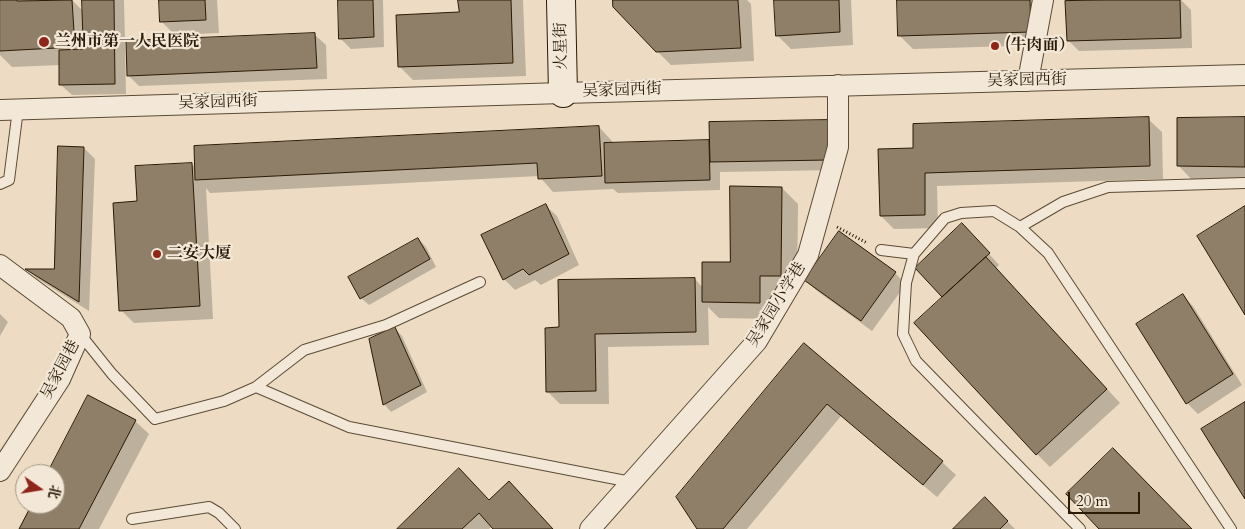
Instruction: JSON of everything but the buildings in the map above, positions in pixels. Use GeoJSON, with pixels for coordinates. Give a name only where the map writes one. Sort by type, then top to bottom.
{"type":"FeatureCollection","features":[{"type":"Feature","properties":{"kind":"street","name":"火星街"},"geometry":{"type":"LineString","coordinates":[[561,0],[563,93]]}},
{"type":"Feature","properties":{"kind":"street"},"geometry":{"type":"LineString","coordinates":[[1028,81],[1043,0]]}},
{"type":"Feature","properties":{"kind":"street","name":"吴家园西街"},"geometry":{"type":"LineString","coordinates":[[9,110],[838,85],[1245,75]]}},
{"type":"Feature","properties":{"kind":"street","name":"吴家园小学巷"},"geometry":{"type":"LineString","coordinates":[[590,529],[757,340],[808,255],[838,147],[838,85]]}},
{"type":"Feature","properties":{"kind":"street","name":"吴家园巷"},"geometry":{"type":"LineString","coordinates":[[0,265],[71,318],[80,334],[60,379],[0,471]]}},
{"type":"Feature","properties":{"kind":"lane"},"geometry":{"type":"LineString","coordinates":[[0,184],[9,180],[9,110]]}},
{"type":"Feature","properties":{"kind":"lane"},"geometry":{"type":"LineString","coordinates":[[1020,227],[1063,202],[1108,187],[1245,183]]}},
{"type":"Feature","properties":{"kind":"lane"},"geometry":{"type":"LineString","coordinates":[[1080,529],[916,361],[902,334],[906,283],[914,254],[946,218],[961,213],[994,211],[1020,227],[1048,253],[1231,529]]}},
{"type":"Feature","properties":{"kind":"lane"},"geometry":{"type":"LineString","coordinates":[[881,250],[914,254]]}},
{"type":"Feature","properties":{"kind":"lane"},"geometry":{"type":"LineString","coordinates":[[80,334],[112,374],[155,419],[224,401],[256,387],[304,350],[386,325],[480,282]]}},
{"type":"Feature","properties":{"kind":"lane"},"geometry":{"type":"LineString","coordinates":[[256,387],[349,427],[631,482]]}},
{"type":"Feature","properties":{"kind":"lane"},"geometry":{"type":"LineString","coordinates":[[132,519],[209,507],[235,529]]}},
{"type":"Feature","properties":{"kind":"path"},"geometry":{"type":"LineString","coordinates":[[819,218],[881,250]]}},
{"type":"Feature","properties":{"kind":"place","name":"兰州市第一人民医院"},"geometry":{"type":"Point","coordinates":[44,42]}},
{"type":"Feature","properties":{"kind":"place","name":"(牛肉面）"},"geometry":{"type":"Point","coordinates":[995,46]}},
{"type":"Feature","properties":{"kind":"place","name":"二安大厦"},"geometry":{"type":"Point","coordinates":[157,254]}}]}
